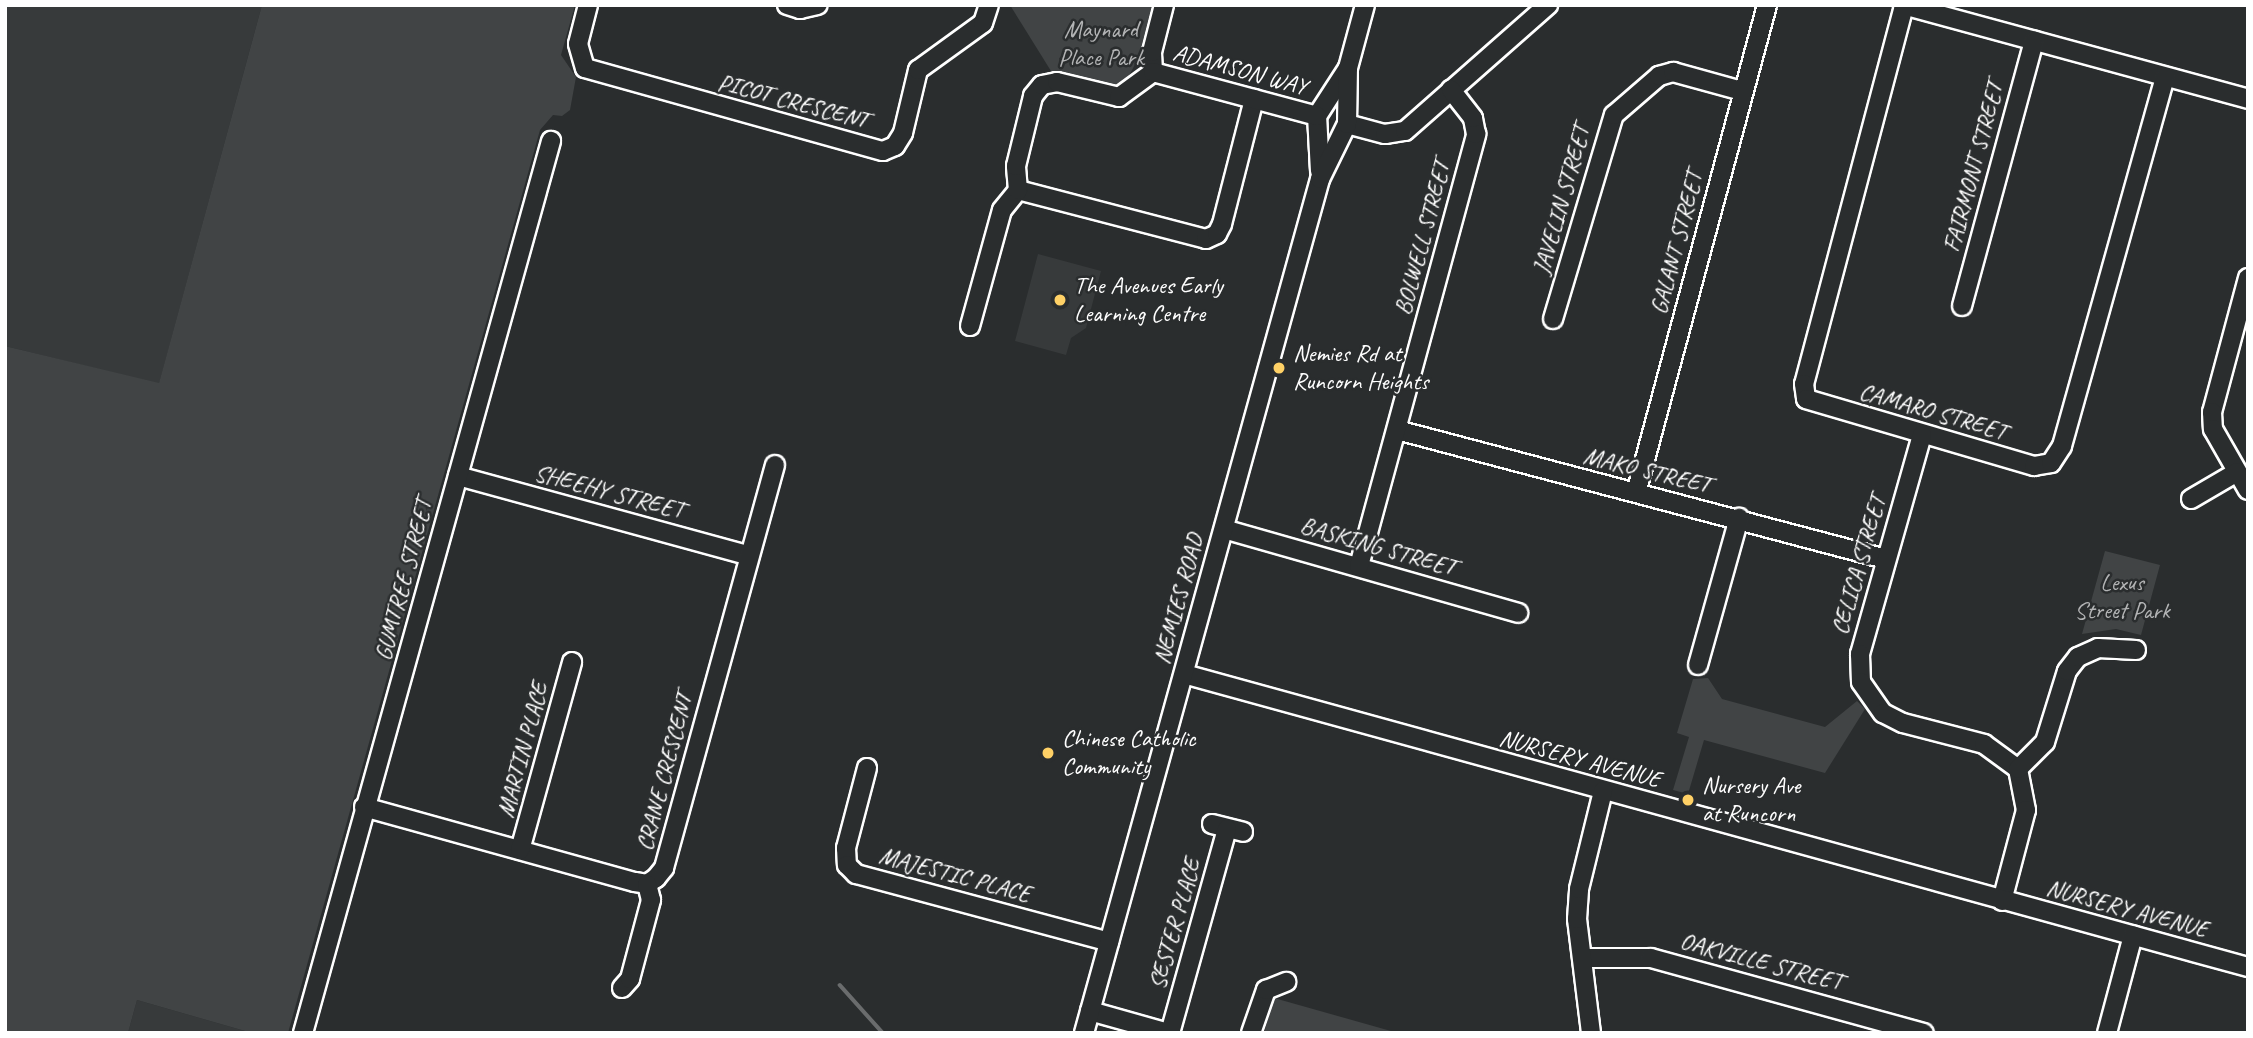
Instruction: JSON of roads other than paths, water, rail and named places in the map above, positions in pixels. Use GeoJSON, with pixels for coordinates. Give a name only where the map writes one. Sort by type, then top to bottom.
{"type":"FeatureCollection","features":[{"type":"Feature","properties":{"kind":"street","name":"PICOT CRESCENT"},"geometry":{"type":"LineString","coordinates":[[588,5],[578,44],[585,68],[883,151],[895,146],[903,133],[918,70],[983,23],[989,5]]}},
{"type":"Feature","properties":{"kind":"street"},"geometry":{"type":"LineString","coordinates":[[787,5],[800,9],[818,5]]}},
{"type":"Feature","properties":{"kind":"street"},"geometry":{"type":"LineString","coordinates":[[1153,72],[1152,52],[1164,5]]}},
{"type":"Feature","properties":{"kind":"street","name":"NEMIES ROAD"},"geometry":{"type":"LineString","coordinates":[[1084,1033],[1320,179],[1345,123],[1348,68],[1364,5]]}},
{"type":"Feature","properties":{"kind":"street"},"geometry":{"type":"LineString","coordinates":[[1345,123],[1328,136],[1320,116],[1336,105],[1345,123],[1385,134],[1405,131],[1548,5]]}},
{"type":"Feature","properties":{"kind":"street","name":"GALANT STREET"},"geometry":{"type":"LineString","coordinates":[[1636,493],[1767,5]]}},
{"type":"Feature","properties":{"kind":"street"},"geometry":{"type":"LineString","coordinates":[[1903,5],[2248,99]]}},
{"type":"Feature","properties":{"kind":"street","name":"CAMARO STREET"},"geometry":{"type":"LineString","coordinates":[[1903,5],[1804,384],[1806,399],[1817,405],[2034,466],[2051,463],[2062,446],[2165,77]]}},
{"type":"Feature","properties":{"kind":"street","name":"FAIRMONT STREET"},"geometry":{"type":"LineString","coordinates":[[1962,306],[2034,41]]}},
{"type":"Feature","properties":{"kind":"street","name":"NEMIES ROAD"},"geometry":{"type":"LineString","coordinates":[[1320,179],[1320,116],[1348,68]]}},
{"type":"Feature","properties":{"kind":"street","name":"ADAMSON WAY"},"geometry":{"type":"LineString","coordinates":[[1018,190],[1016,166],[1033,96],[1042,85],[1057,82],[1119,97],[1153,72],[1320,116]]}},
{"type":"Feature","properties":{"kind":"street","name":"JAVELIN STREET"},"geometry":{"type":"LineString","coordinates":[[1553,319],[1614,115],[1659,76],[1673,72],[1742,91]]}},
{"type":"Feature","properties":{"kind":"street","name":"BOLWELL STREET"},"geometry":{"type":"LineString","coordinates":[[1359,566],[1476,134],[1473,118],[1451,90]]}},
{"type":"Feature","properties":{"kind":"street"},"geometry":{"type":"LineString","coordinates":[[970,326],[1002,210],[1018,190],[1206,239],[1217,234],[1222,224],[1254,99]]}},
{"type":"Feature","properties":{"kind":"street","name":"GUMTREE STREET"},"geometry":{"type":"LineString","coordinates":[[303,1033],[551,141]]}},
{"type":"Feature","properties":{"kind":"street"},"geometry":{"type":"LineString","coordinates":[[2248,278],[2212,412],[2213,429],[2248,490]]}},
{"type":"Feature","properties":{"kind":"street","name":"MAKO STREET"},"geometry":{"type":"LineString","coordinates":[[1397,429],[1886,558]]}},
{"type":"Feature","properties":{"kind":"street","name":"CELICA STREET"},"geometry":{"type":"LineString","coordinates":[[1922,435],[1860,654],[1861,682],[1869,698],[1883,713],[1903,723],[1984,744],[2018,769]]}},
{"type":"Feature","properties":{"kind":"street","name":"CRANE CRESCENT"},"geometry":{"type":"LineString","coordinates":[[364,807],[646,884],[664,869],[747,555],[755,542],[775,465]]}},
{"type":"Feature","properties":{"kind":"street"},"geometry":{"type":"LineString","coordinates":[[2191,499],[2237,472]]}},
{"type":"Feature","properties":{"kind":"street","name":"SHEEHY STREET"},"geometry":{"type":"LineString","coordinates":[[457,476],[747,555]]}},
{"type":"Feature","properties":{"kind":"street"},"geometry":{"type":"LineString","coordinates":[[1698,665],[1739,518]]}},
{"type":"Feature","properties":{"kind":"street","name":"BASKING STREET"},"geometry":{"type":"LineString","coordinates":[[1224,529],[1518,612]]}},
{"type":"Feature","properties":{"kind":"street"},"geometry":{"type":"LineString","coordinates":[[2002,901],[2026,810],[2018,769],[2045,743],[2072,651],[2098,648],[2136,650]]}},
{"type":"Feature","properties":{"kind":"street","name":"MARTIN PLACE"},"geometry":{"type":"LineString","coordinates":[[520,850],[572,662]]}},
{"type":"Feature","properties":{"kind":"street","name":"NURSERY AVENUE"},"geometry":{"type":"LineString","coordinates":[[1184,674],[2248,967]]}},
{"type":"Feature","properties":{"kind":"street","name":"MAJESTIC PLACE"},"geometry":{"type":"LineString","coordinates":[[867,768],[846,848],[848,865],[856,874],[1109,942]]}},
{"type":"Feature","properties":{"kind":"street"},"geometry":{"type":"LineString","coordinates":[[1591,1033],[1582,958],[1579,889],[1603,791]]}},
{"type":"Feature","properties":{"kind":"street","name":"SESTER PLACE"},"geometry":{"type":"LineString","coordinates":[[1170,1033],[1227,828]]}},
{"type":"Feature","properties":{"kind":"street"},"geometry":{"type":"LineString","coordinates":[[622,988],[630,979],[651,900],[646,884]]}},
{"type":"Feature","properties":{"kind":"street"},"geometry":{"type":"LineString","coordinates":[[2107,1033],[2133,935]]}},
{"type":"Feature","properties":{"kind":"street","name":"OAKVILLE STREET"},"geometry":{"type":"LineString","coordinates":[[1582,958],[1651,958],[1924,1033]]}},
{"type":"Feature","properties":{"kind":"street"},"geometry":{"type":"LineString","coordinates":[[1251,1033],[1266,990],[1286,982]]}},
{"type":"Feature","properties":{"kind":"street"},"geometry":{"type":"LineString","coordinates":[[1090,1011],[1170,1033]]}},
{"type":"Feature","properties":{"kind":"waterway"},"geometry":{"type":"LineString","coordinates":[[840,985],[883,1033]]}},
{"type":"Feature","properties":{"kind":"place","name":"The Avenues Early Learning Centre"},"geometry":{"type":"Point","coordinates":[1060,300]}},
{"type":"Feature","properties":{"kind":"place","name":"Nemies Rd at Runcorn Heights"},"geometry":{"type":"Point","coordinates":[1279,368]}},
{"type":"Feature","properties":{"kind":"place","name":"Chinese Catholic Community"},"geometry":{"type":"Point","coordinates":[1048,753]}},
{"type":"Feature","properties":{"kind":"place","name":"Nursery Ave at Runcorn"},"geometry":{"type":"Point","coordinates":[1688,800]}},
{"type":"Feature","properties":{"kind":"park label","name":"Maynard Place Park"},"geometry":{"type":"Point","coordinates":[1101,44]}},
{"type":"Feature","properties":{"kind":"park label","name":"Lexus Street Park"},"geometry":{"type":"Point","coordinates":[2122,597]}}]}
